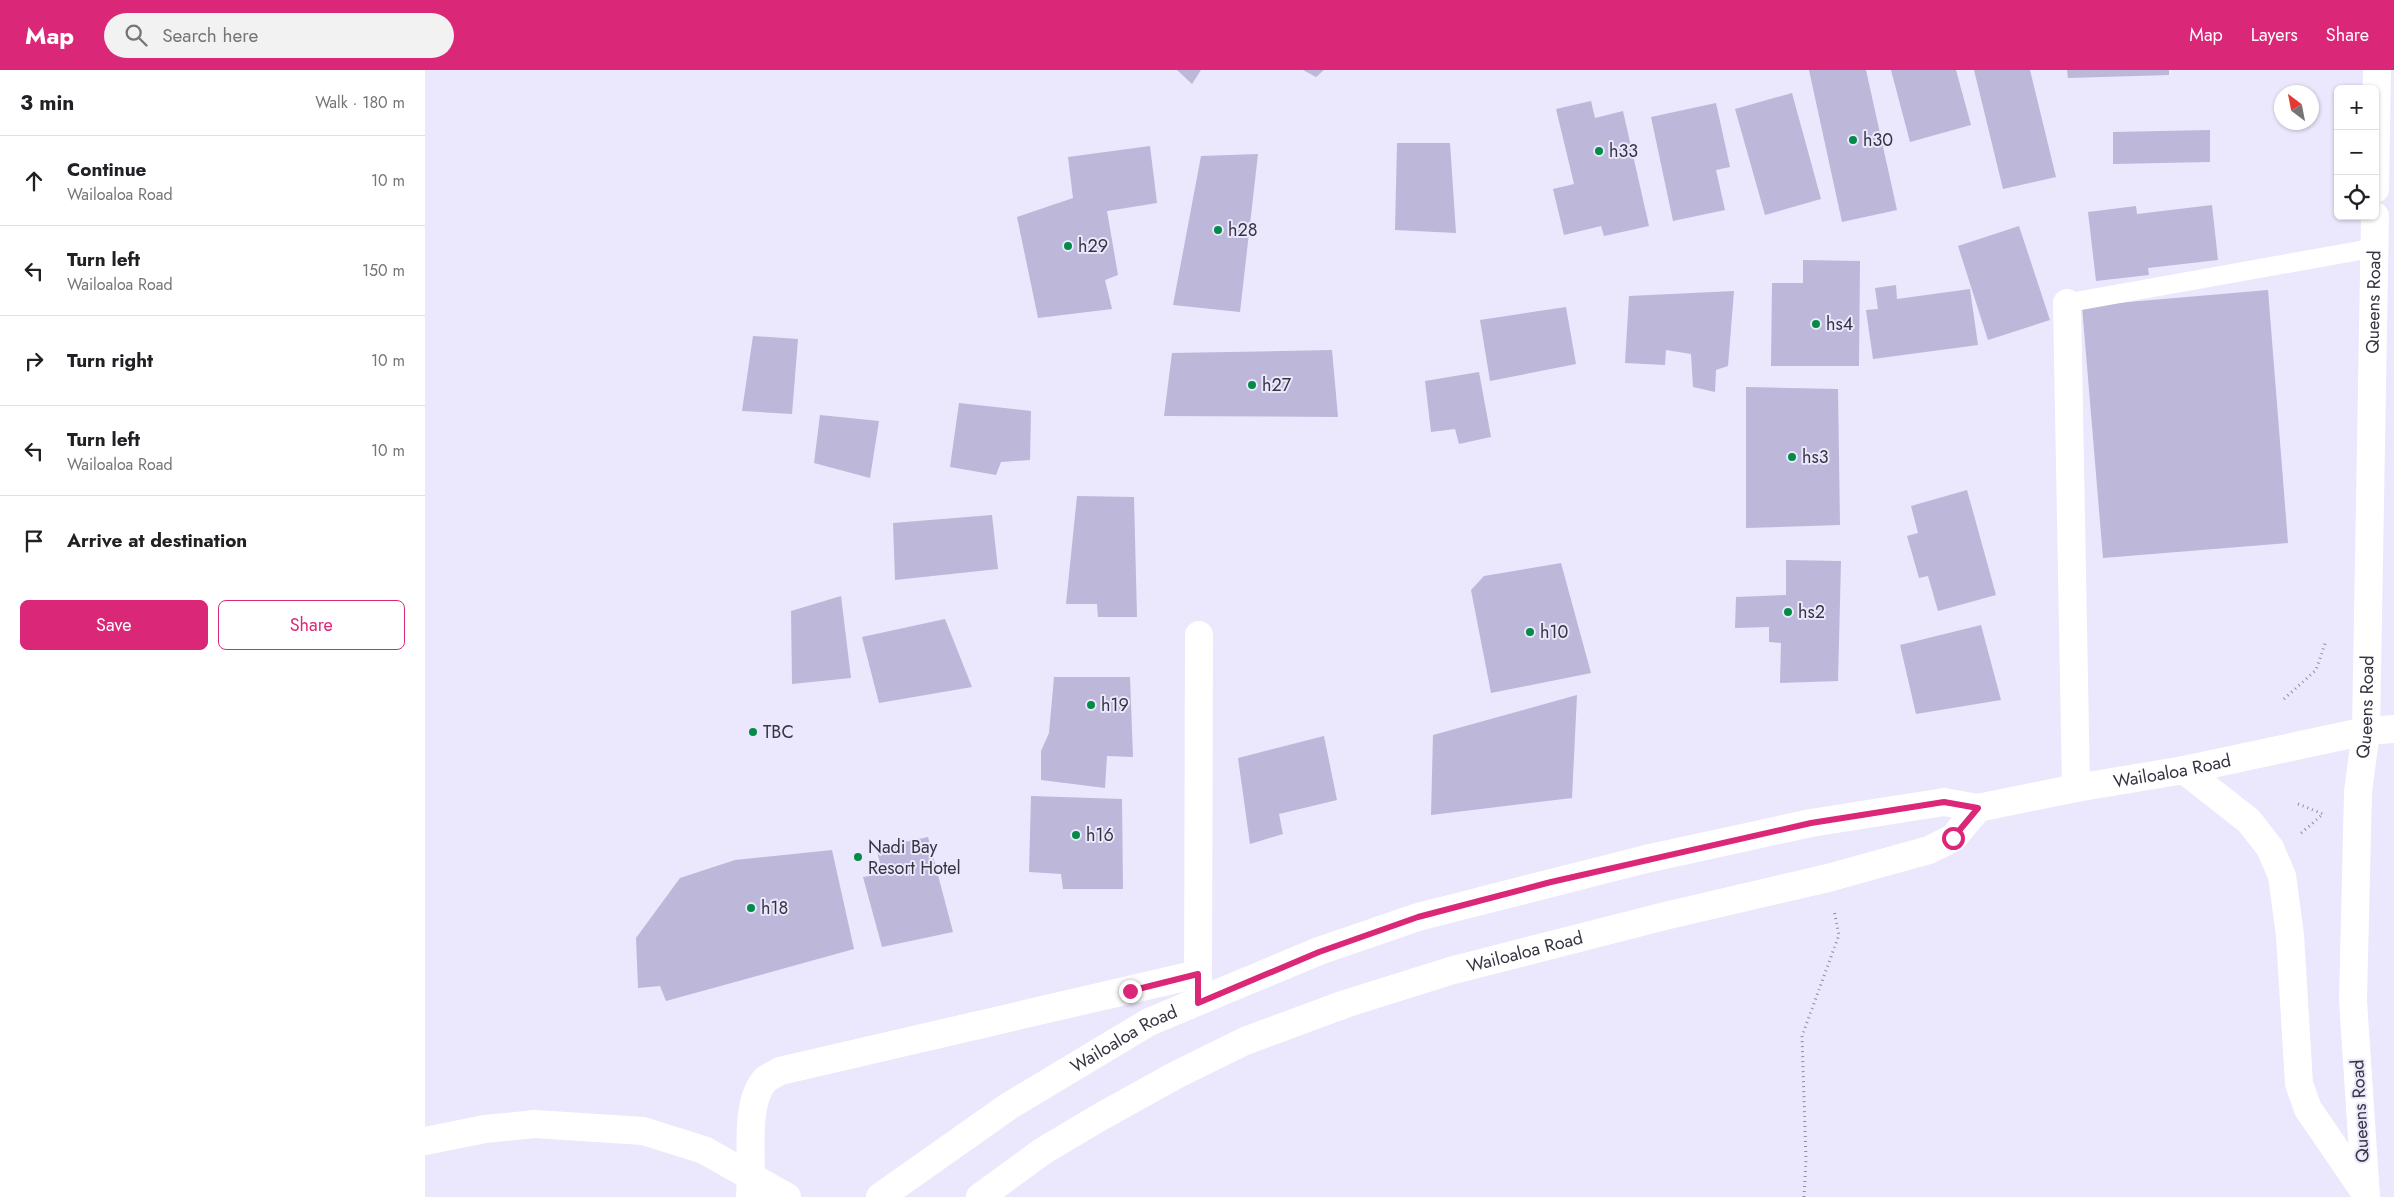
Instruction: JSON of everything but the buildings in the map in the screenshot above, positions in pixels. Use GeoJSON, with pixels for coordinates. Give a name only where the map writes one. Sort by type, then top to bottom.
{"type":"FeatureCollection","features":[{"type":"Feature","properties":{"kind":"main road"},"geometry":{"type":"LineString","coordinates":[[2376,175],[2385,94],[2377,70]]}},
{"type":"Feature","properties":{"kind":"main road","name":"Queens Road"},"geometry":{"type":"LineString","coordinates":[[2365,1194],[2353,1001],[2358,799],[2365,731],[2375,220]]}},
{"type":"Feature","properties":{"kind":"main road"},"geometry":{"type":"LineString","coordinates":[[2067,303],[2076,788]]}},
{"type":"Feature","properties":{"kind":"main road"},"geometry":{"type":"LineString","coordinates":[[1198,1003],[1199,636]]}},
{"type":"Feature","properties":{"kind":"main road","name":"Wailoaloa Road"},"geometry":{"type":"LineString","coordinates":[[880,1197],[1009,1106],[1149,1022],[1319,952],[1418,917],[1551,882],[1811,823],[1944,802],[1978,808],[2076,788],[2185,770],[2365,731],[2394,729]]}},
{"type":"Feature","properties":{"kind":"main road"},"geometry":{"type":"LineString","coordinates":[[2185,770],[2249,820],[2270,848],[2283,876],[2290,935],[2299,1084],[2308,1109],[2365,1194]]}},
{"type":"Feature","properties":{"kind":"main road","name":"Wailoaloa Road"},"geometry":{"type":"LineString","coordinates":[[980,1197],[1043,1151],[1102,1116],[1176,1075],[1245,1041],[1345,1004],[1450,971],[1665,916],[1828,878],[1929,850],[1953,838],[1978,808]]}},
{"type":"Feature","properties":{"kind":"main road","name":"Wailoaloa Road"},"geometry":{"type":"LineString","coordinates":[[751,1186],[753,1108],[758,1090],[767,1079],[780,1071],[1198,974]]}},
{"type":"Feature","properties":{"kind":"main road"},"geometry":{"type":"LineString","coordinates":[[425,1141],[485,1129],[535,1124],[643,1131],[704,1150],[751,1186],[787,1197]]}},
{"type":"Feature","properties":{"kind":"lane"},"geometry":{"type":"LineString","coordinates":[[2067,303],[2374,248]]}},
{"type":"Feature","properties":{"kind":"path"},"geometry":{"type":"LineString","coordinates":[[2284,698],[2316,670],[2326,641]]}},
{"type":"Feature","properties":{"kind":"path"},"geometry":{"type":"LineString","coordinates":[[2298,804],[2323,814]]}},
{"type":"Feature","properties":{"kind":"path"},"geometry":{"type":"LineString","coordinates":[[1804,1197],[1806,1160],[1802,1036],[1839,935],[1828,878]]}},
{"type":"Feature","properties":{"kind":"place","name":"h30"},"geometry":{"type":"Point","coordinates":[1853,140]}},
{"type":"Feature","properties":{"kind":"place","name":"h33"},"geometry":{"type":"Point","coordinates":[1599,151]}},
{"type":"Feature","properties":{"kind":"place","name":"h28"},"geometry":{"type":"Point","coordinates":[1218,230]}},
{"type":"Feature","properties":{"kind":"place","name":"h29"},"geometry":{"type":"Point","coordinates":[1068,246]}},
{"type":"Feature","properties":{"kind":"place","name":"hs4"},"geometry":{"type":"Point","coordinates":[1816,324]}},
{"type":"Feature","properties":{"kind":"place","name":"h27"},"geometry":{"type":"Point","coordinates":[1252,385]}},
{"type":"Feature","properties":{"kind":"place","name":"hs3"},"geometry":{"type":"Point","coordinates":[1792,457]}},
{"type":"Feature","properties":{"kind":"place","name":"hs2"},"geometry":{"type":"Point","coordinates":[1788,612]}},
{"type":"Feature","properties":{"kind":"place","name":"h10"},"geometry":{"type":"Point","coordinates":[1530,632]}},
{"type":"Feature","properties":{"kind":"place","name":"h19"},"geometry":{"type":"Point","coordinates":[1091,705]}},
{"type":"Feature","properties":{"kind":"place","name":"TBC"},"geometry":{"type":"Point","coordinates":[753,732]}},
{"type":"Feature","properties":{"kind":"place","name":"h16"},"geometry":{"type":"Point","coordinates":[1076,835]}},
{"type":"Feature","properties":{"kind":"place","name":"Nadi Bay Resort Hotel"},"geometry":{"type":"Point","coordinates":[858,857]}},
{"type":"Feature","properties":{"kind":"place","name":"h18"},"geometry":{"type":"Point","coordinates":[751,908]}},
{"type":"Feature","properties":{"kind":"route"},"geometry":{"type":"LineString","coordinates":[[1130,991],[1198,974],[1198,1003],[1319,952],[1418,917],[1646,859],[1811,823],[1944,802],[1978,808],[1953,838]]}}]}
